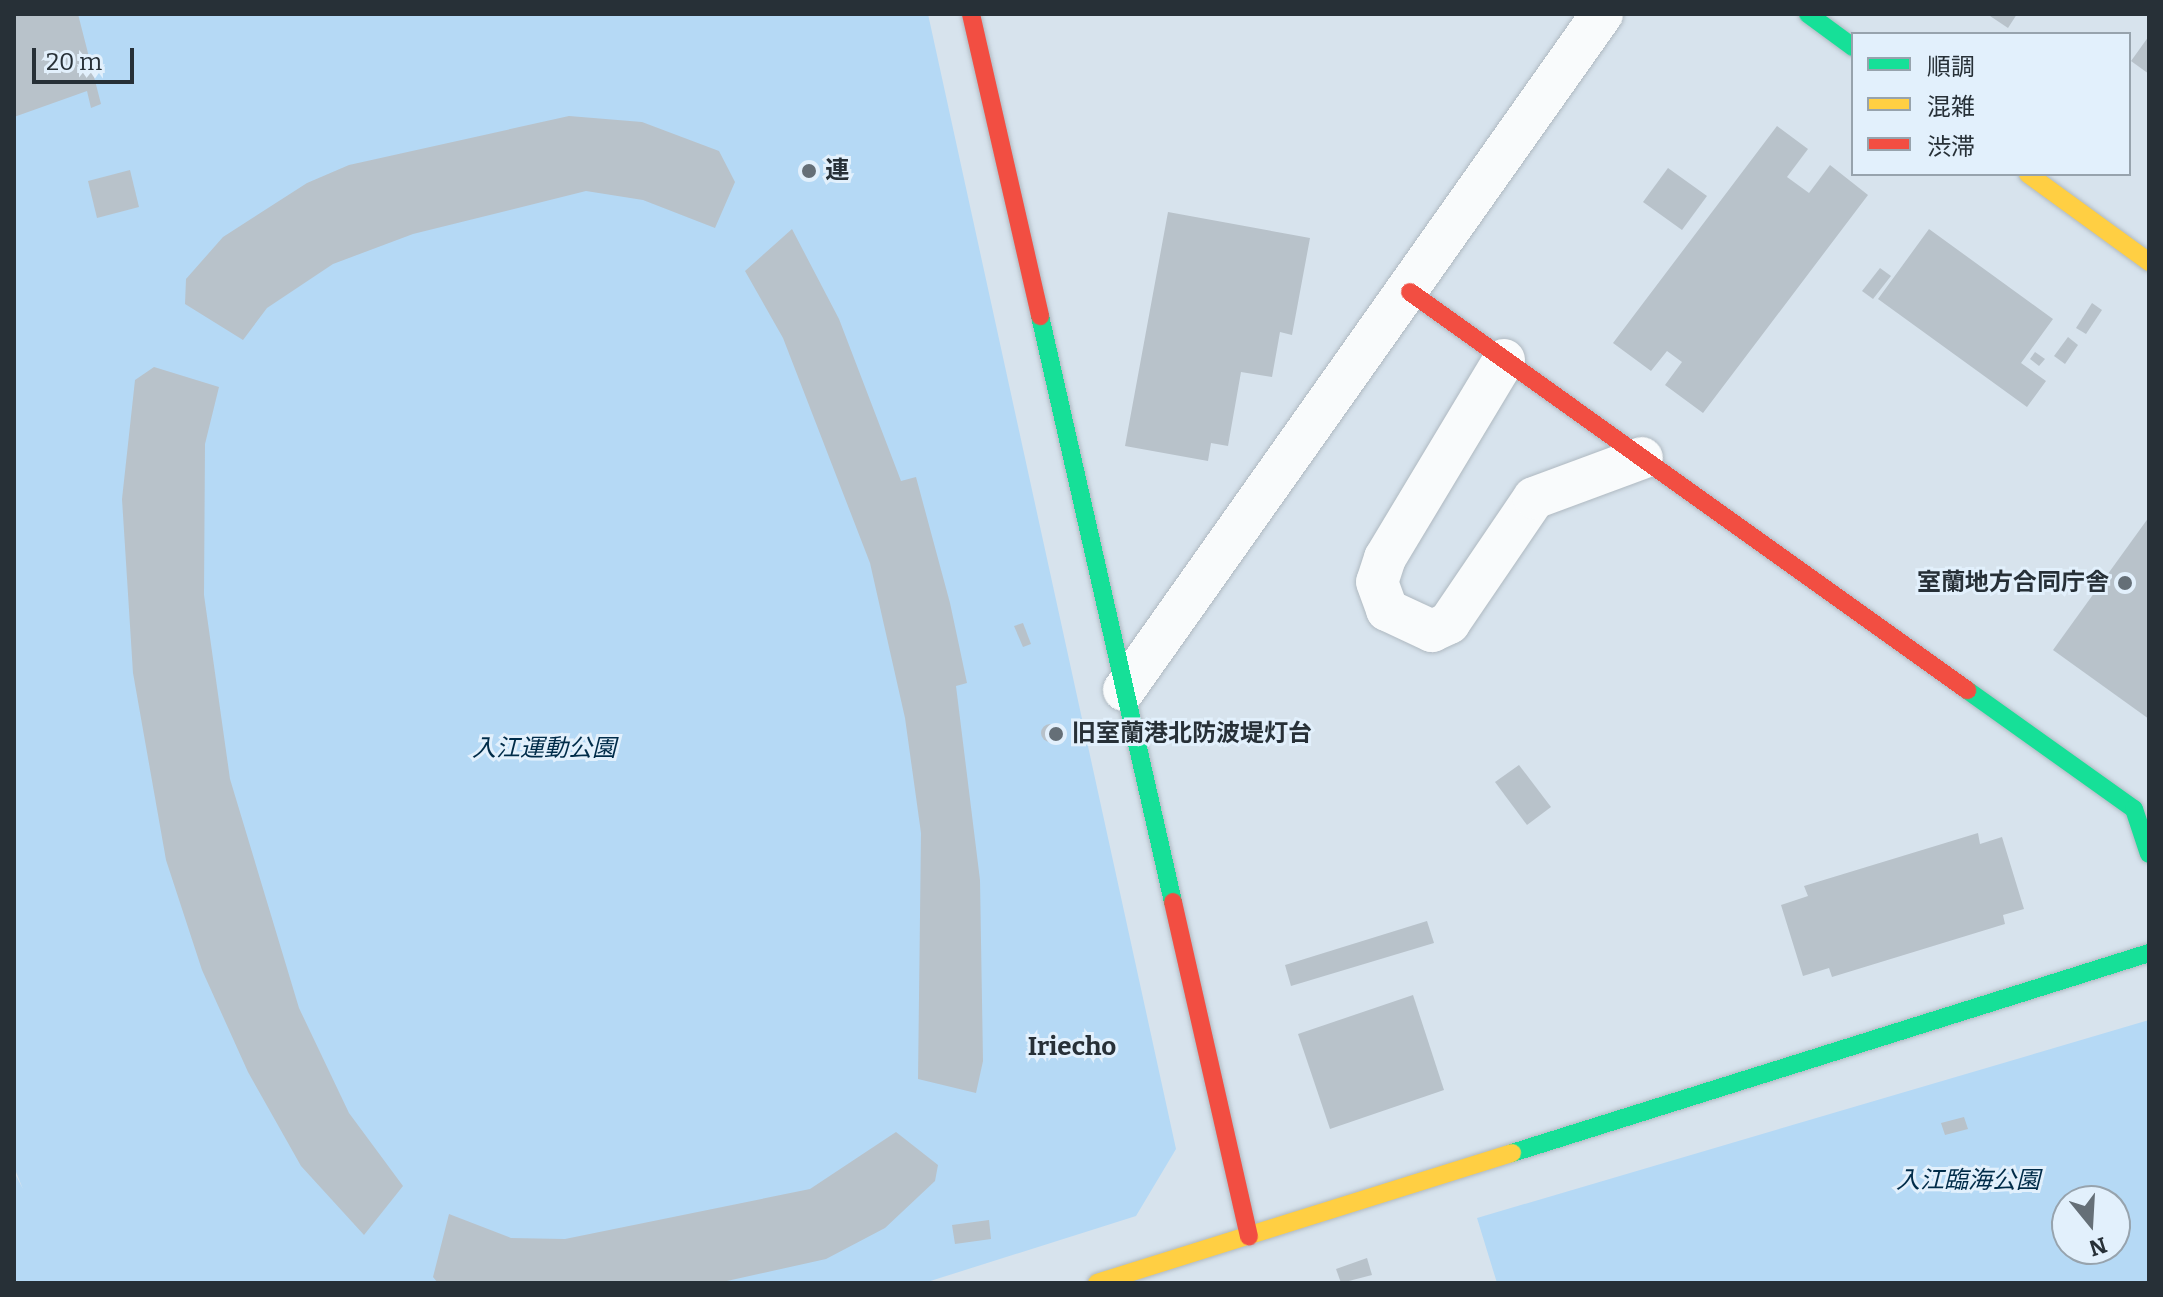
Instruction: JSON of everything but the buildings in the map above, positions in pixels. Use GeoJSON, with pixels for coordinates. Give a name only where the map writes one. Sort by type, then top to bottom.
{"type":"FeatureCollection","features":[{"type":"Feature","properties":{"kind":"street"},"geometry":{"type":"LineString","coordinates":[[971,14],[1249,1236]]}},
{"type":"Feature","properties":{"kind":"street"},"geometry":{"type":"LineString","coordinates":[[1124,690],[1410,292],[1602,14]]}},
{"type":"Feature","properties":{"kind":"street"},"geometry":{"type":"LineString","coordinates":[[1808,14],[1851,46]]}},
{"type":"Feature","properties":{"kind":"street"},"geometry":{"type":"LineString","coordinates":[[2031,176],[2149,262]]}},
{"type":"Feature","properties":{"kind":"street"},"geometry":{"type":"LineString","coordinates":[[1410,292],[2134,809],[2149,854]]}},
{"type":"Feature","properties":{"kind":"street"},"geometry":{"type":"LineString","coordinates":[[1504,360],[1385,558],[1377,582],[1387,610],[1432,631],[1449,623],[1534,498],[1642,458]]}},
{"type":"Feature","properties":{"kind":"street"},"geometry":{"type":"LineString","coordinates":[[1097,1283],[2149,953]]}},
{"type":"Feature","properties":{"kind":"green space","name":"入江運動公園"},"geometry":{"type":"Polygon","coordinates":[[[14,14],[928,14],[1176,1149],[1136,1216],[924,1283],[14,1283],[14,1172],[23,1189],[14,1167],[14,14]]]}},
{"type":"Feature","properties":{"kind":"green space","name":"入江臨海公園"},"geometry":{"type":"Polygon","coordinates":[[[2149,1020],[2149,1283],[1497,1283],[1477,1218],[2149,1020]]]}},
{"type":"Feature","properties":{"kind":"traffic: fast"},"geometry":{"type":"LineString","coordinates":[[1808,14],[1851,46]]}},
{"type":"Feature","properties":{"kind":"traffic: fast"},"geometry":{"type":"LineString","coordinates":[[1040,316],[1173,902]]}},
{"type":"Feature","properties":{"kind":"traffic: fast"},"geometry":{"type":"LineString","coordinates":[[1967,690],[2134,809],[2149,854]]}},
{"type":"Feature","properties":{"kind":"traffic: fast"},"geometry":{"type":"LineString","coordinates":[[1512,1153],[2149,953]]}},
{"type":"Feature","properties":{"kind":"traffic: slow"},"geometry":{"type":"LineString","coordinates":[[2031,176],[2149,262]]}},
{"type":"Feature","properties":{"kind":"traffic: slow"},"geometry":{"type":"LineString","coordinates":[[1097,1283],[1512,1153]]}},
{"type":"Feature","properties":{"kind":"traffic: jam"},"geometry":{"type":"LineString","coordinates":[[971,14],[1040,316]]}},
{"type":"Feature","properties":{"kind":"traffic: jam"},"geometry":{"type":"LineString","coordinates":[[1410,292],[1967,690]]}},
{"type":"Feature","properties":{"kind":"traffic: jam"},"geometry":{"type":"LineString","coordinates":[[1173,902],[1249,1236]]}},
{"type":"Feature","properties":{"kind":"place","name":"連"},"geometry":{"type":"Point","coordinates":[809,171]}},
{"type":"Feature","properties":{"kind":"place","name":"室蘭地方合同庁舎"},"geometry":{"type":"Point","coordinates":[2125,583]}},
{"type":"Feature","properties":{"kind":"place","name":"旧室蘭港北防波堤灯台"},"geometry":{"type":"Point","coordinates":[1056,734]}},
{"type":"Feature","properties":{"kind":"district","name":"Iriecho"},"geometry":{"type":"Point","coordinates":[1072,1047]}}]}
